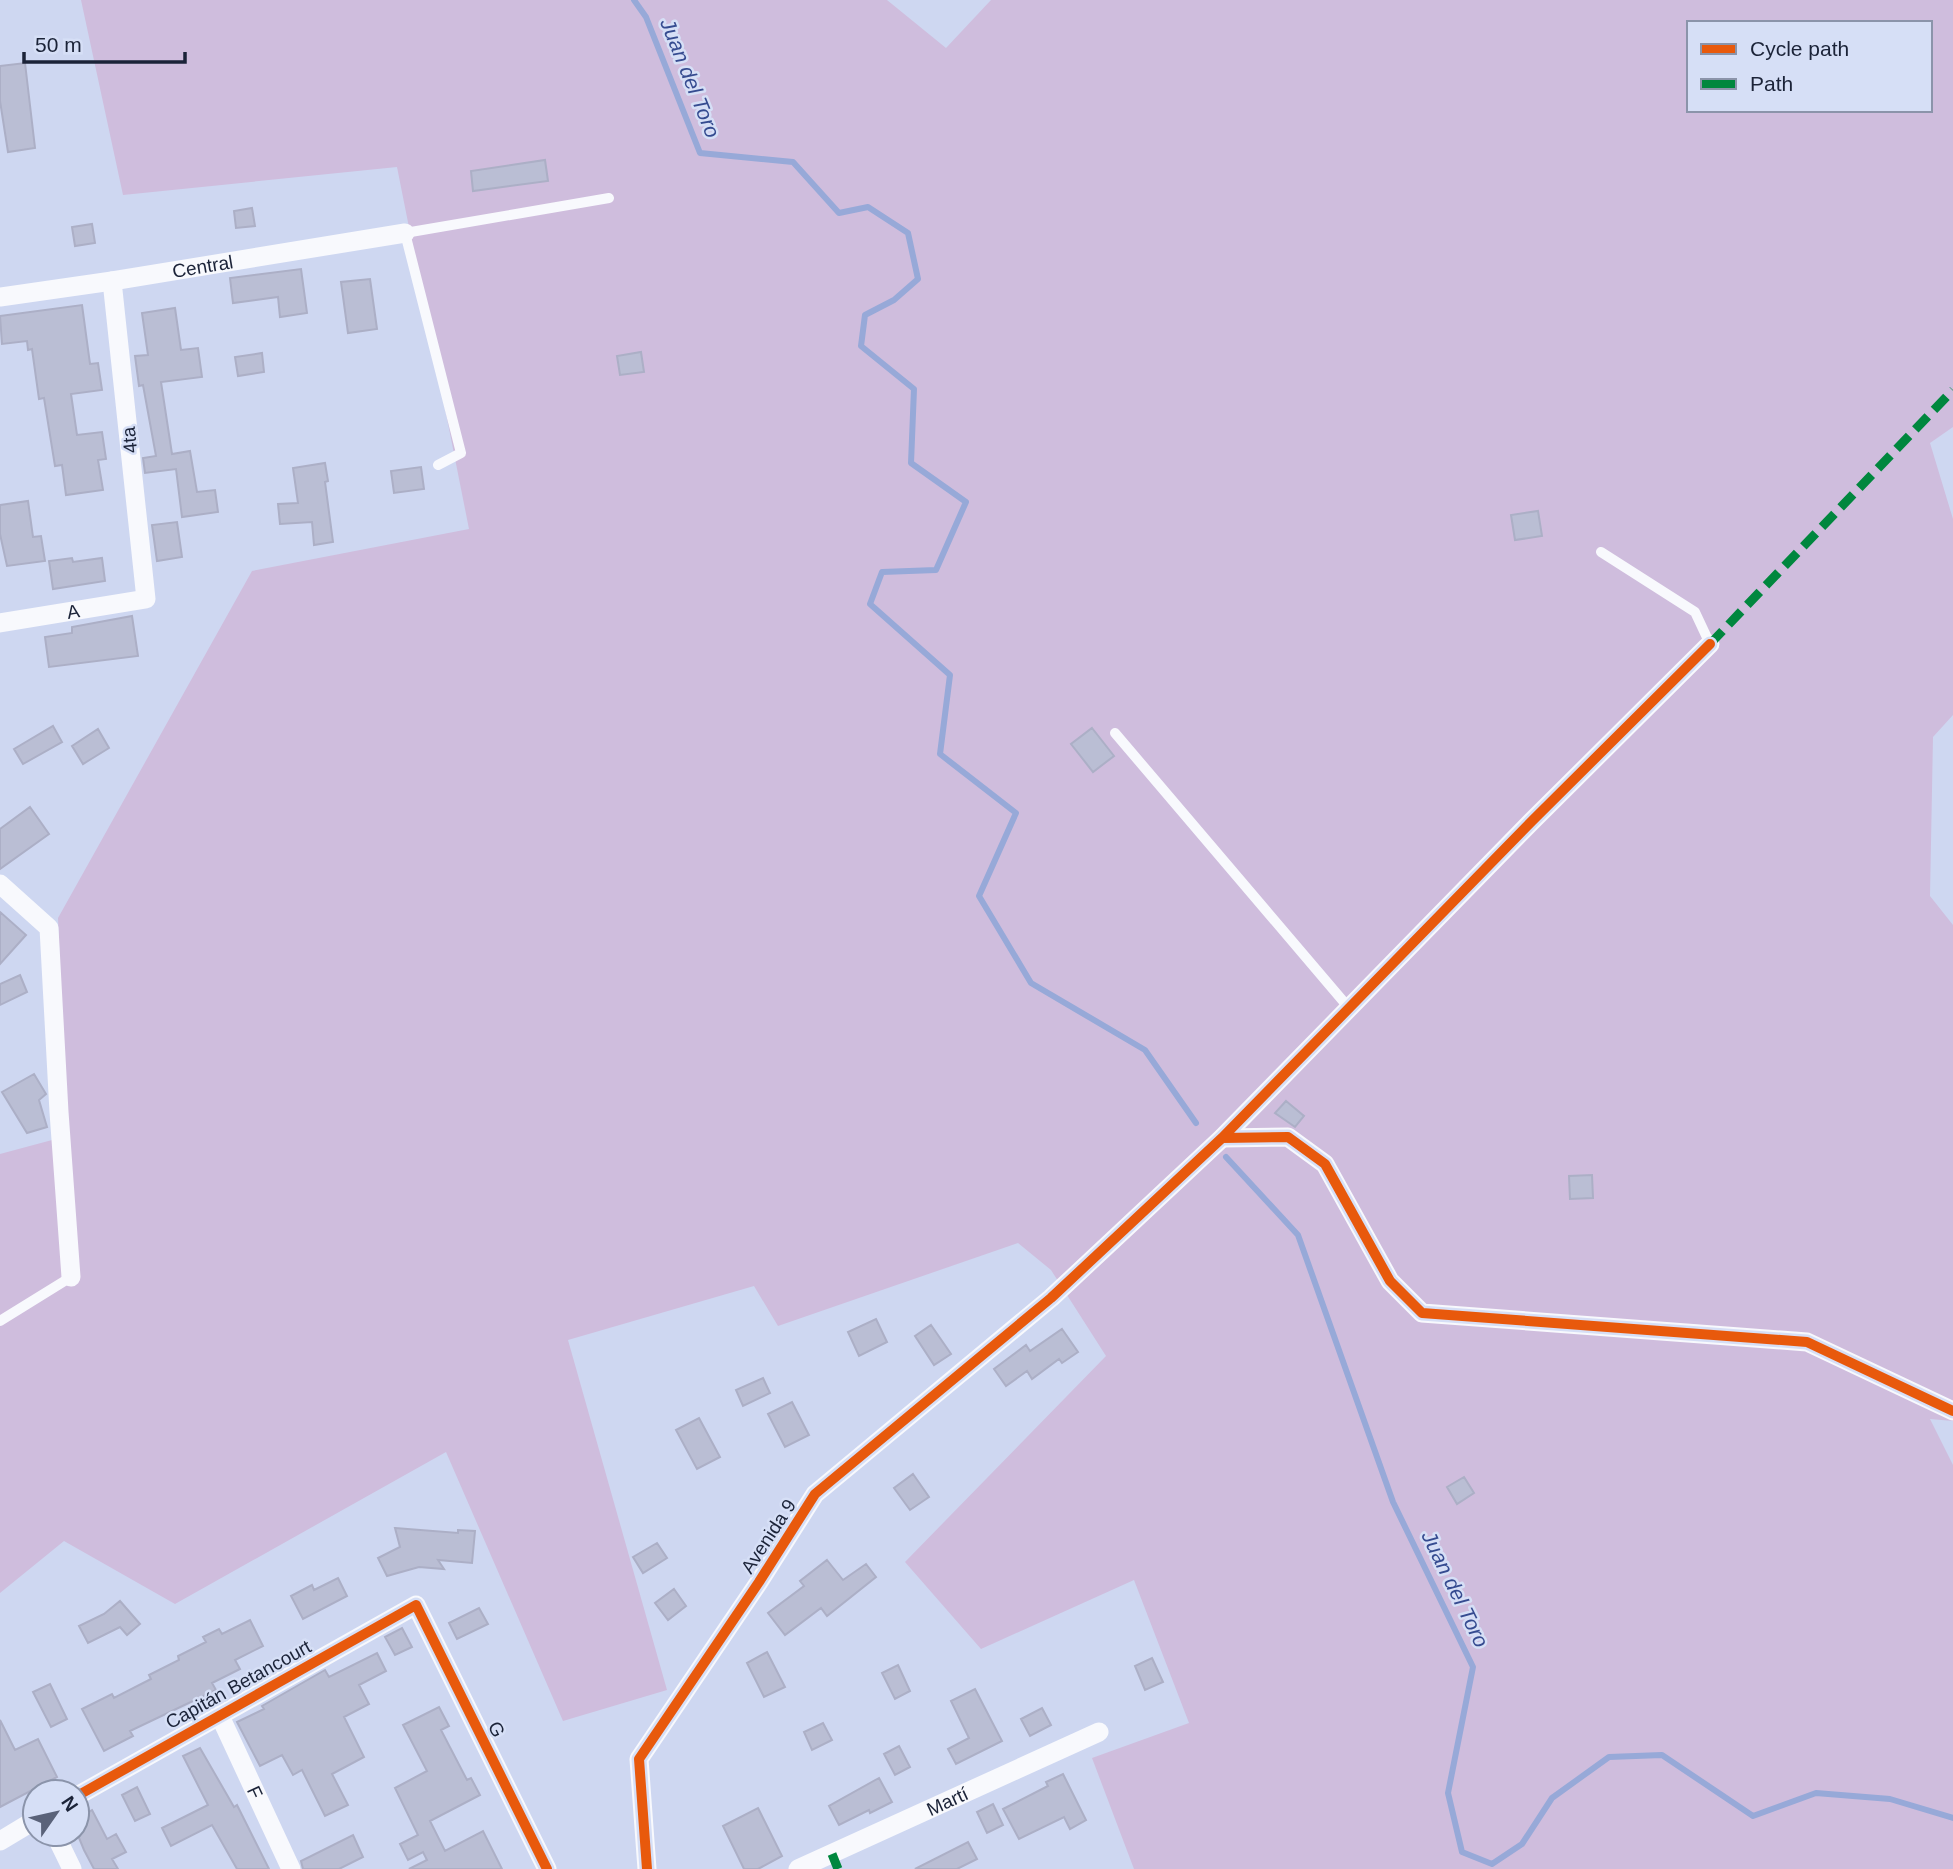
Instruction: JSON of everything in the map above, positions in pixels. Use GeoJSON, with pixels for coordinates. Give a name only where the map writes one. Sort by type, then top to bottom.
{"type":"FeatureCollection","features":[{"type":"Feature","properties":{"kind":"street","name":"Central"},"geometry":{"type":"LineString","coordinates":[[0,297],[405,233]]}},
{"type":"Feature","properties":{"kind":"street","name":"4ta"},"geometry":{"type":"LineString","coordinates":[[112,281],[146,599]]}},
{"type":"Feature","properties":{"kind":"street","name":"A"},"geometry":{"type":"LineString","coordinates":[[0,622],[146,599]]}},
{"type":"Feature","properties":{"kind":"street","name":"Avenida 9"},"geometry":{"type":"LineString","coordinates":[[647,1869],[639,1759],[815,1494],[1051,1298],[1222,1138],[1710,644]]}},
{"type":"Feature","properties":{"kind":"street"},"geometry":{"type":"LineString","coordinates":[[0,884],[49,928],[71,1277]]}},
{"type":"Feature","properties":{"kind":"street"},"geometry":{"type":"LineString","coordinates":[[1222,1138],[1288,1137],[1325,1164],[1390,1281],[1422,1313],[1807,1342],[1953,1411]]}},
{"type":"Feature","properties":{"kind":"street","name":"Capitán Betancourt"},"geometry":{"type":"LineString","coordinates":[[91,1788],[416,1605]]}},
{"type":"Feature","properties":{"kind":"street","name":"G"},"geometry":{"type":"LineString","coordinates":[[416,1605],[547,1869]]}},
{"type":"Feature","properties":{"kind":"street","name":"F"},"geometry":{"type":"LineString","coordinates":[[219,1714],[291,1869]]}},
{"type":"Feature","properties":{"kind":"street","name":"Martí"},"geometry":{"type":"LineString","coordinates":[[798,1869],[835,1861],[1099,1732]]}},
{"type":"Feature","properties":{"kind":"street"},"geometry":{"type":"LineString","coordinates":[[0,1841],[21,1828]]}},
{"type":"Feature","properties":{"kind":"street"},"geometry":{"type":"LineString","coordinates":[[62,1848],[72,1869]]}},
{"type":"Feature","properties":{"kind":"lane"},"geometry":{"type":"LineString","coordinates":[[438,465],[461,453],[405,233],[609,198]]}},
{"type":"Feature","properties":{"kind":"lane"},"geometry":{"type":"LineString","coordinates":[[1601,552],[1695,612],[1710,644]]}},
{"type":"Feature","properties":{"kind":"lane"},"geometry":{"type":"LineString","coordinates":[[1115,733],[1349,1008]]}},
{"type":"Feature","properties":{"kind":"lane"},"geometry":{"type":"LineString","coordinates":[[0,1321],[71,1277]]}},
{"type":"Feature","properties":{"kind":"shaded area"},"geometry":{"type":"Polygon","coordinates":[[[81,0],[887,0],[946,48],[991,0],[1953,0],[1953,427],[1930,443],[1953,519],[1953,715],[1933,737],[1930,896],[1953,925],[1953,1421],[1930,1419],[1953,1465],[1953,1869],[1134,1869],[1092,1758],[1189,1723],[1134,1580],[981,1649],[905,1562],[1106,1356],[1051,1270],[1018,1243],[778,1326],[754,1286],[568,1340],[667,1690],[563,1721],[446,1452],[175,1604],[64,1541],[0,1593],[0,1154],[67,1136],[58,918],[252,571],[469,529],[397,167],[123,195],[81,0]]]}},
{"type":"Feature","properties":{"kind":"building"},"geometry":{"type":"Polygon","coordinates":[[[25,63],[35,148],[8,152],[0,101],[0,66],[25,63]]]}},
{"type":"Feature","properties":{"kind":"building"},"geometry":{"type":"Polygon","coordinates":[[[545,160],[548,181],[473,191],[471,171],[545,160]]]}},
{"type":"Feature","properties":{"kind":"building"},"geometry":{"type":"Polygon","coordinates":[[[252,208],[255,226],[236,228],[234,211],[252,208]]]}},
{"type":"Feature","properties":{"kind":"building"},"geometry":{"type":"Polygon","coordinates":[[[92,224],[95,243],[75,246],[72,227],[92,224]]]}},
{"type":"Feature","properties":{"kind":"building"},"geometry":{"type":"Polygon","coordinates":[[[301,269],[307,313],[280,317],[278,297],[233,303],[230,278],[301,269]]]}},
{"type":"Feature","properties":{"kind":"building"},"geometry":{"type":"Polygon","coordinates":[[[370,279],[377,329],[348,333],[341,282],[370,279]]]}},
{"type":"Feature","properties":{"kind":"building"},"geometry":{"type":"Polygon","coordinates":[[[82,305],[90,364],[98,363],[102,390],[71,394],[77,435],[102,432],[106,459],[98,460],[103,490],[66,495],[62,465],[55,466],[44,398],[39,399],[32,349],[28,350],[27,341],[2,344],[0,316],[82,305]]]}},
{"type":"Feature","properties":{"kind":"building"},"geometry":{"type":"Polygon","coordinates":[[[175,308],[181,350],[198,348],[202,377],[161,382],[172,454],[190,451],[197,492],[215,490],[218,512],[182,517],[176,469],[145,473],[143,458],[156,456],[143,385],[139,386],[135,356],[148,355],[142,313],[175,308]]]}},
{"type":"Feature","properties":{"kind":"building"},"geometry":{"type":"Polygon","coordinates":[[[641,352],[644,372],[620,375],[617,356],[641,352]]]}},
{"type":"Feature","properties":{"kind":"building"},"geometry":{"type":"Polygon","coordinates":[[[262,353],[264,372],[238,376],[235,357],[262,353]]]}},
{"type":"Feature","properties":{"kind":"building"},"geometry":{"type":"Polygon","coordinates":[[[325,463],[333,542],[314,545],[312,522],[280,524],[278,504],[298,503],[293,468],[325,463]]]}},
{"type":"Feature","properties":{"kind":"building"},"geometry":{"type":"Polygon","coordinates":[[[421,467],[424,489],[394,493],[391,471],[421,467]]]}},
{"type":"Feature","properties":{"kind":"building"},"geometry":{"type":"Polygon","coordinates":[[[28,501],[33,537],[41,536],[45,561],[7,566],[0,534],[0,505],[28,501]]]}},
{"type":"Feature","properties":{"kind":"building"},"geometry":{"type":"Polygon","coordinates":[[[1538,511],[1542,536],[1515,540],[1511,515],[1538,511]]]}},
{"type":"Feature","properties":{"kind":"building"},"geometry":{"type":"Polygon","coordinates":[[[177,522],[182,557],[157,561],[152,525],[177,522]]]}},
{"type":"Feature","properties":{"kind":"building"},"geometry":{"type":"Polygon","coordinates":[[[72,558],[73,562],[102,558],[105,581],[53,589],[49,561],[72,558]]]}},
{"type":"Feature","properties":{"kind":"building"},"geometry":{"type":"Polygon","coordinates":[[[132,616],[138,656],[49,667],[45,637],[72,633],[72,627],[132,616]]]}},
{"type":"Feature","properties":{"kind":"building"},"geometry":{"type":"Polygon","coordinates":[[[53,726],[62,742],[23,764],[14,749],[53,726]]]}},
{"type":"Feature","properties":{"kind":"building"},"geometry":{"type":"Polygon","coordinates":[[[1092,728],[1114,756],[1093,772],[1071,744],[1092,728]]]}},
{"type":"Feature","properties":{"kind":"building"},"geometry":{"type":"Polygon","coordinates":[[[98,729],[109,748],[83,764],[72,746],[98,729]]]}},
{"type":"Feature","properties":{"kind":"building"},"geometry":{"type":"Polygon","coordinates":[[[30,807],[49,834],[0,869],[0,829],[30,807]]]}},
{"type":"Feature","properties":{"kind":"building"},"geometry":{"type":"Polygon","coordinates":[[[0,912],[26,935],[0,964],[0,912]]]}},
{"type":"Feature","properties":{"kind":"building"},"geometry":{"type":"Polygon","coordinates":[[[20,975],[27,992],[0,1005],[0,984],[20,975]]]}},
{"type":"Feature","properties":{"kind":"building"},"geometry":{"type":"Polygon","coordinates":[[[34,1074],[46,1094],[39,1100],[47,1127],[27,1133],[2,1092],[34,1074]]]}},
{"type":"Feature","properties":{"kind":"building"},"geometry":{"type":"Polygon","coordinates":[[[1286,1101],[1304,1116],[1295,1127],[1275,1113],[1286,1101]]]}},
{"type":"Feature","properties":{"kind":"building"},"geometry":{"type":"Polygon","coordinates":[[[1592,1175],[1593,1198],[1570,1199],[1569,1176],[1592,1175]]]}},
{"type":"Feature","properties":{"kind":"building"},"geometry":{"type":"Polygon","coordinates":[[[876,1319],[887,1342],[859,1356],[848,1332],[876,1319]]]}},
{"type":"Feature","properties":{"kind":"building"},"geometry":{"type":"Polygon","coordinates":[[[931,1325],[951,1354],[934,1365],[915,1336],[931,1325]]]}},
{"type":"Feature","properties":{"kind":"building"},"geometry":{"type":"Polygon","coordinates":[[[1062,1329],[1078,1352],[1062,1363],[1059,1359],[1032,1379],[1027,1371],[1006,1386],[994,1369],[1026,1345],[1030,1351],[1062,1329]]]}},
{"type":"Feature","properties":{"kind":"building"},"geometry":{"type":"Polygon","coordinates":[[[763,1378],[770,1393],[743,1406],[736,1390],[763,1378]]]}},
{"type":"Feature","properties":{"kind":"building"},"geometry":{"type":"Polygon","coordinates":[[[792,1402],[809,1435],[785,1447],[768,1414],[792,1402]]]}},
{"type":"Feature","properties":{"kind":"building"},"geometry":{"type":"Polygon","coordinates":[[[699,1418],[720,1457],[697,1469],[676,1430],[699,1418]]]}},
{"type":"Feature","properties":{"kind":"building"},"geometry":{"type":"Polygon","coordinates":[[[913,1474],[929,1497],[910,1510],[894,1488],[913,1474]]]}},
{"type":"Feature","properties":{"kind":"building"},"geometry":{"type":"Polygon","coordinates":[[[1464,1477],[1474,1493],[1457,1504],[1447,1487],[1464,1477]]]}},
{"type":"Feature","properties":{"kind":"building"},"geometry":{"type":"Polygon","coordinates":[[[395,1528],[458,1533],[458,1530],[475,1531],[472,1563],[438,1560],[444,1569],[419,1567],[387,1576],[378,1558],[400,1547],[395,1528]]]}},
{"type":"Feature","properties":{"kind":"building"},"geometry":{"type":"Polygon","coordinates":[[[657,1543],[667,1558],[643,1573],[633,1557],[657,1543]]]}},
{"type":"Feature","properties":{"kind":"building"},"geometry":{"type":"Polygon","coordinates":[[[827,1560],[843,1580],[866,1564],[876,1577],[827,1616],[821,1608],[785,1635],[768,1613],[804,1586],[800,1581],[827,1560]]]}},
{"type":"Feature","properties":{"kind":"building"},"geometry":{"type":"Polygon","coordinates":[[[338,1578],[347,1596],[303,1619],[291,1596],[312,1585],[314,1590],[338,1578]]]}},
{"type":"Feature","properties":{"kind":"building"},"geometry":{"type":"Polygon","coordinates":[[[674,1589],[686,1606],[668,1620],[655,1603],[674,1589]]]}},
{"type":"Feature","properties":{"kind":"building"},"geometry":{"type":"Polygon","coordinates":[[[120,1601],[140,1624],[127,1635],[120,1627],[88,1643],[79,1626],[104,1614],[120,1601]]]}},
{"type":"Feature","properties":{"kind":"building"},"geometry":{"type":"Polygon","coordinates":[[[479,1608],[488,1624],[457,1639],[449,1623],[479,1608]]]}},
{"type":"Feature","properties":{"kind":"building"},"geometry":{"type":"Polygon","coordinates":[[[250,1620],[263,1646],[235,1660],[240,1669],[212,1683],[216,1690],[130,1731],[133,1736],[104,1751],[82,1709],[112,1694],[114,1698],[151,1679],[149,1675],[206,1642],[203,1637],[219,1629],[222,1634],[250,1620]]]}},
{"type":"Feature","properties":{"kind":"building"},"geometry":{"type":"Polygon","coordinates":[[[402,1628],[412,1647],[395,1655],[385,1637],[402,1628]]]}},
{"type":"Feature","properties":{"kind":"building"},"geometry":{"type":"Polygon","coordinates":[[[767,1652],[785,1687],[764,1697],[747,1663],[767,1652]]]}},
{"type":"Feature","properties":{"kind":"building"},"geometry":{"type":"Polygon","coordinates":[[[377,1653],[386,1671],[359,1685],[369,1704],[344,1717],[364,1757],[332,1774],[348,1805],[325,1816],[302,1770],[293,1775],[282,1755],[260,1766],[237,1722],[264,1709],[262,1706],[325,1670],[329,1677],[377,1653]]]}},
{"type":"Feature","properties":{"kind":"building"},"geometry":{"type":"Polygon","coordinates":[[[1152,1658],[1163,1682],[1145,1690],[1135,1666],[1152,1658]]]}},
{"type":"Feature","properties":{"kind":"building"},"geometry":{"type":"Polygon","coordinates":[[[898,1665],[910,1691],[895,1699],[882,1673],[898,1665]]]}},
{"type":"Feature","properties":{"kind":"building"},"geometry":{"type":"Polygon","coordinates":[[[50,1684],[67,1719],[51,1727],[33,1692],[50,1684]]]}},
{"type":"Feature","properties":{"kind":"building"},"geometry":{"type":"Polygon","coordinates":[[[975,1689],[1002,1741],[956,1764],[948,1749],[969,1738],[951,1701],[975,1689]]]}},
{"type":"Feature","properties":{"kind":"building"},"geometry":{"type":"Polygon","coordinates":[[[439,1707],[449,1726],[441,1730],[467,1780],[471,1778],[480,1795],[430,1821],[445,1851],[483,1831],[502,1869],[409,1869],[427,1860],[423,1852],[408,1860],[400,1844],[418,1835],[395,1788],[427,1771],[403,1725],[439,1707]]]}},
{"type":"Feature","properties":{"kind":"building"},"geometry":{"type":"Polygon","coordinates":[[[1042,1708],[1051,1725],[1030,1736],[1021,1719],[1042,1708]]]}},
{"type":"Feature","properties":{"kind":"building"},"geometry":{"type":"Polygon","coordinates":[[[0,1720],[15,1750],[38,1739],[57,1777],[21,1778],[21,1796],[0,1807],[0,1720]]]}},
{"type":"Feature","properties":{"kind":"building"},"geometry":{"type":"Polygon","coordinates":[[[823,1723],[832,1740],[812,1750],[804,1732],[823,1723]]]}},
{"type":"Feature","properties":{"kind":"building"},"geometry":{"type":"Polygon","coordinates":[[[899,1746],[910,1767],[895,1775],[884,1754],[899,1746]]]}},
{"type":"Feature","properties":{"kind":"building"},"geometry":{"type":"Polygon","coordinates":[[[200,1748],[234,1807],[237,1805],[269,1869],[237,1869],[212,1825],[171,1846],[162,1828],[208,1805],[183,1756],[200,1748]]]}},
{"type":"Feature","properties":{"kind":"building"},"geometry":{"type":"Polygon","coordinates":[[[1063,1774],[1086,1820],[1070,1829],[1064,1817],[1019,1839],[1003,1809],[1048,1786],[1046,1782],[1063,1774]]]}},
{"type":"Feature","properties":{"kind":"building"},"geometry":{"type":"Polygon","coordinates":[[[879,1778],[892,1802],[839,1825],[829,1806],[879,1778]]]}},
{"type":"Feature","properties":{"kind":"building"},"geometry":{"type":"Polygon","coordinates":[[[137,1787],[150,1814],[135,1821],[122,1795],[137,1787]]]}},
{"type":"Feature","properties":{"kind":"building"},"geometry":{"type":"Polygon","coordinates":[[[993,1804],[1003,1825],[987,1833],[977,1812],[993,1804]]]}},
{"type":"Feature","properties":{"kind":"building"},"geometry":{"type":"Polygon","coordinates":[[[758,1808],[782,1856],[758,1869],[744,1869],[723,1826],[758,1808]]]}},
{"type":"Feature","properties":{"kind":"building"},"geometry":{"type":"Polygon","coordinates":[[[91,1811],[107,1839],[116,1834],[126,1852],[112,1859],[118,1869],[94,1869],[84,1850],[83,1848],[91,1848],[91,1811]]]}},
{"type":"Feature","properties":{"kind":"building"},"geometry":{"type":"Polygon","coordinates":[[[353,1835],[363,1857],[339,1869],[303,1869],[301,1861],[353,1835]]]}},
{"type":"Feature","properties":{"kind":"building"},"geometry":{"type":"Polygon","coordinates":[[[968,1842],[977,1859],[957,1869],[915,1869],[968,1842]]]}},
{"type":"Feature","properties":{"kind":"waterway","name":"Juan del Toro"},"geometry":{"type":"LineString","coordinates":[[634,0],[646,17],[700,153],[793,162],[839,213],[868,207],[908,233],[918,279],[894,300],[865,315],[861,346],[914,389],[911,463],[966,502],[936,570],[882,572],[870,604],[950,675],[940,754],[1016,813],[979,896],[1031,983],[1145,1050],[1196,1123]]}},
{"type":"Feature","properties":{"kind":"waterway","name":"Juan del Toro"},"geometry":{"type":"LineString","coordinates":[[1226,1157],[1298,1235],[1393,1502],[1473,1667],[1448,1793],[1462,1852],[1492,1864],[1522,1844],[1552,1798],[1609,1757],[1662,1755],[1753,1816],[1816,1793],[1890,1799],[1953,1818]]}},
{"type":"Feature","properties":{"kind":"marked path"},"geometry":{"type":"LineString","coordinates":[[1710,644],[1953,390]]}},
{"type":"Feature","properties":{"kind":"marked path"},"geometry":{"type":"LineString","coordinates":[[832,1854],[838,1869]]}},
{"type":"Feature","properties":{"kind":"cycle path"},"geometry":{"type":"LineString","coordinates":[[647,1869],[639,1759],[815,1494],[1051,1298],[1222,1138],[1532,821],[1710,644]]}},
{"type":"Feature","properties":{"kind":"cycle path"},"geometry":{"type":"LineString","coordinates":[[1222,1138],[1288,1137],[1325,1164],[1390,1281],[1422,1313],[1807,1342],[1953,1411]]}},
{"type":"Feature","properties":{"kind":"cycle path"},"geometry":{"type":"LineString","coordinates":[[91,1788],[416,1605],[547,1869]]}}]}
